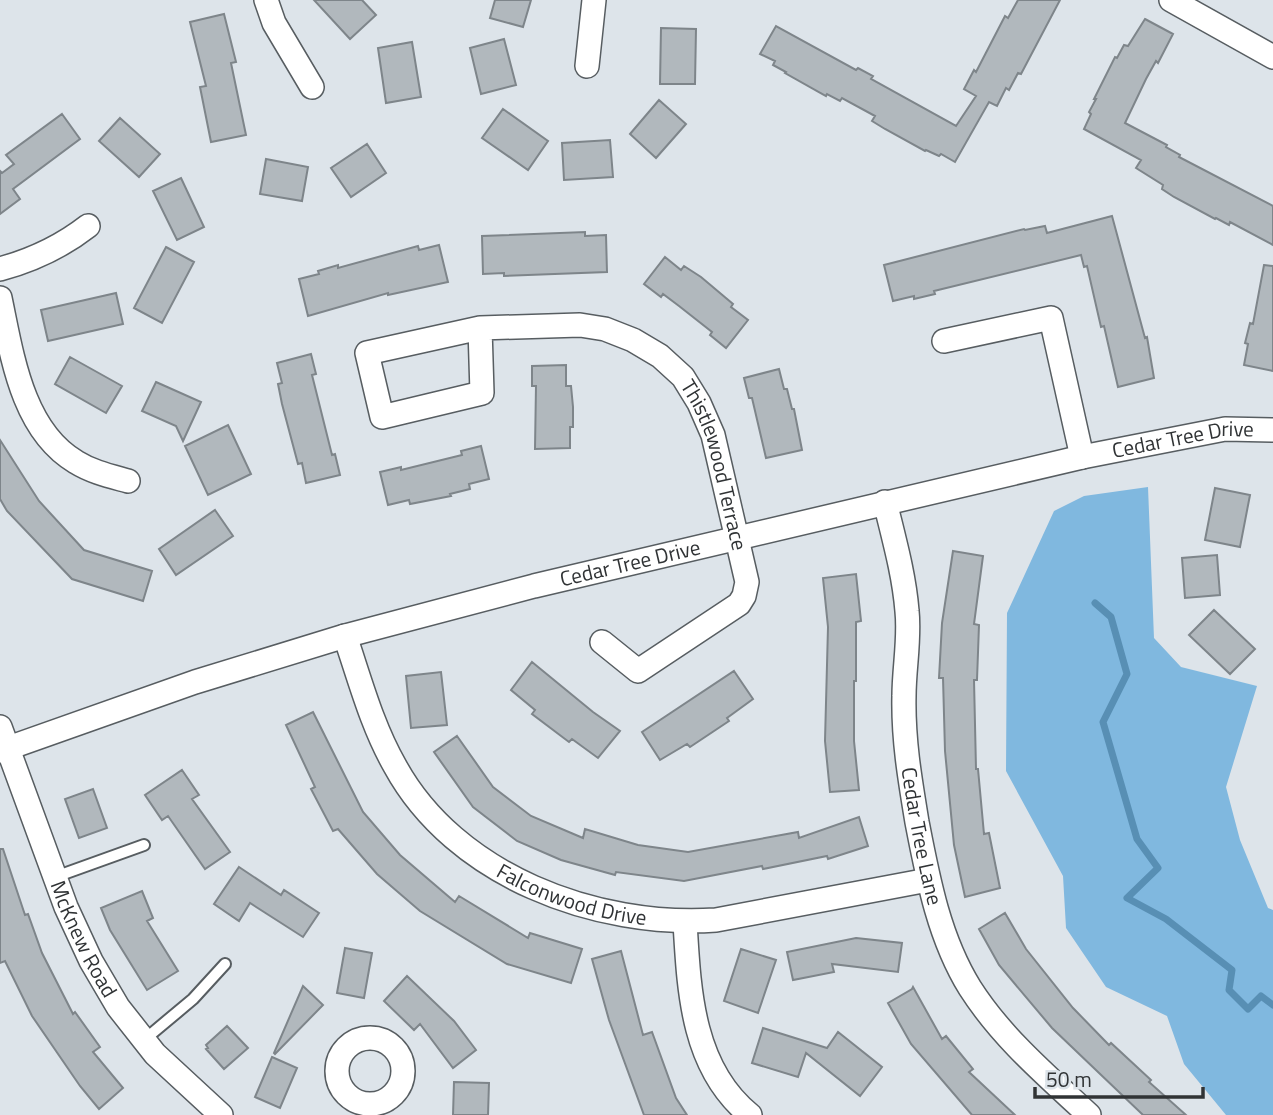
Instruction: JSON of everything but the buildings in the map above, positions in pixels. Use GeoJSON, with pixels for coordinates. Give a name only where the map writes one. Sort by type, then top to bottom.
{"type":"FeatureCollection","features":[{"type":"Feature","properties":{"kind":"street"},"geometry":{"type":"LineString","coordinates":[[266,0],[274,23],[312,88]]}},
{"type":"Feature","properties":{"kind":"street"},"geometry":{"type":"LineString","coordinates":[[587,66],[594,0]]}},
{"type":"Feature","properties":{"kind":"street"},"geometry":{"type":"LineString","coordinates":[[1171,0],[1273,57]]}},
{"type":"Feature","properties":{"kind":"street"},"geometry":{"type":"LineString","coordinates":[[0,269],[26,262],[50,251],[88,226]]}},
{"type":"Feature","properties":{"kind":"street"},"geometry":{"type":"LineString","coordinates":[[0,298],[12,355],[25,396],[40,427],[59,450],[77,463],[128,481]]}},
{"type":"Feature","properties":{"kind":"street"},"geometry":{"type":"LineString","coordinates":[[944,341],[1051,318],[1082,457]]}},
{"type":"Feature","properties":{"kind":"street","name":"Thistlewood Terrace"},"geometry":{"type":"LineString","coordinates":[[481,328],[482,393],[382,417],[367,353],[481,328],[580,324],[605,329],[660,355],[683,377],[699,403],[713,435],[747,582],[744,596],[739,604],[638,671],[602,642]]}},
{"type":"Feature","properties":{"kind":"street","name":"Cedar Tree Drive"},"geometry":{"type":"LineString","coordinates":[[2,742],[345,636],[534,586],[1082,457],[1225,429],[1273,430]]}},
{"type":"Feature","properties":{"kind":"street","name":"Cedar Tree Lane"},"geometry":{"type":"LineString","coordinates":[[885,502],[908,615],[904,696],[908,772],[928,880],[946,940],[969,986],[992,1020],[1015,1046],[1089,1115]]}},
{"type":"Feature","properties":{"kind":"street","name":"Falconwood Drive"},"geometry":{"type":"LineString","coordinates":[[345,636],[376,728],[395,767],[413,795],[472,854],[505,874],[590,907],[628,916],[685,922],[716,920],[928,880]]}},
{"type":"Feature","properties":{"kind":"street","name":"McKnew Road"},"geometry":{"type":"LineString","coordinates":[[2,742],[91,961],[118,1007],[155,1054],[194,1093],[221,1115]]}},
{"type":"Feature","properties":{"kind":"street"},"geometry":{"type":"LineString","coordinates":[[685,922],[688,989],[704,1051],[734,1102],[750,1115]]}},
{"type":"Feature","properties":{"kind":"lane"},"geometry":{"type":"LineString","coordinates":[[55,877],[144,845]]}},
{"type":"Feature","properties":{"kind":"lane"},"geometry":{"type":"LineString","coordinates":[[144,1040],[193,999],[225,964]]}},
{"type":"Feature","properties":{"kind":"shaded area"},"geometry":{"type":"Polygon","coordinates":[[[1148,487],[1154,638],[1181,667],[1257,686],[1226,787],[1240,840],[1268,908],[1273,910],[1273,1115],[1226,1115],[1184,1064],[1167,1016],[1106,987],[1066,928],[1063,876],[1006,771],[1007,613],[1054,511],[1084,496],[1148,487]]]}},
{"type":"Feature","properties":{"kind":"waterway"},"geometry":{"type":"LineString","coordinates":[[1095,603],[1111,617],[1127,674],[1103,722],[1137,839],[1158,868],[1127,898],[1166,919],[1232,970],[1229,990],[1248,1009],[1261,996],[1273,1005]]}}]}
